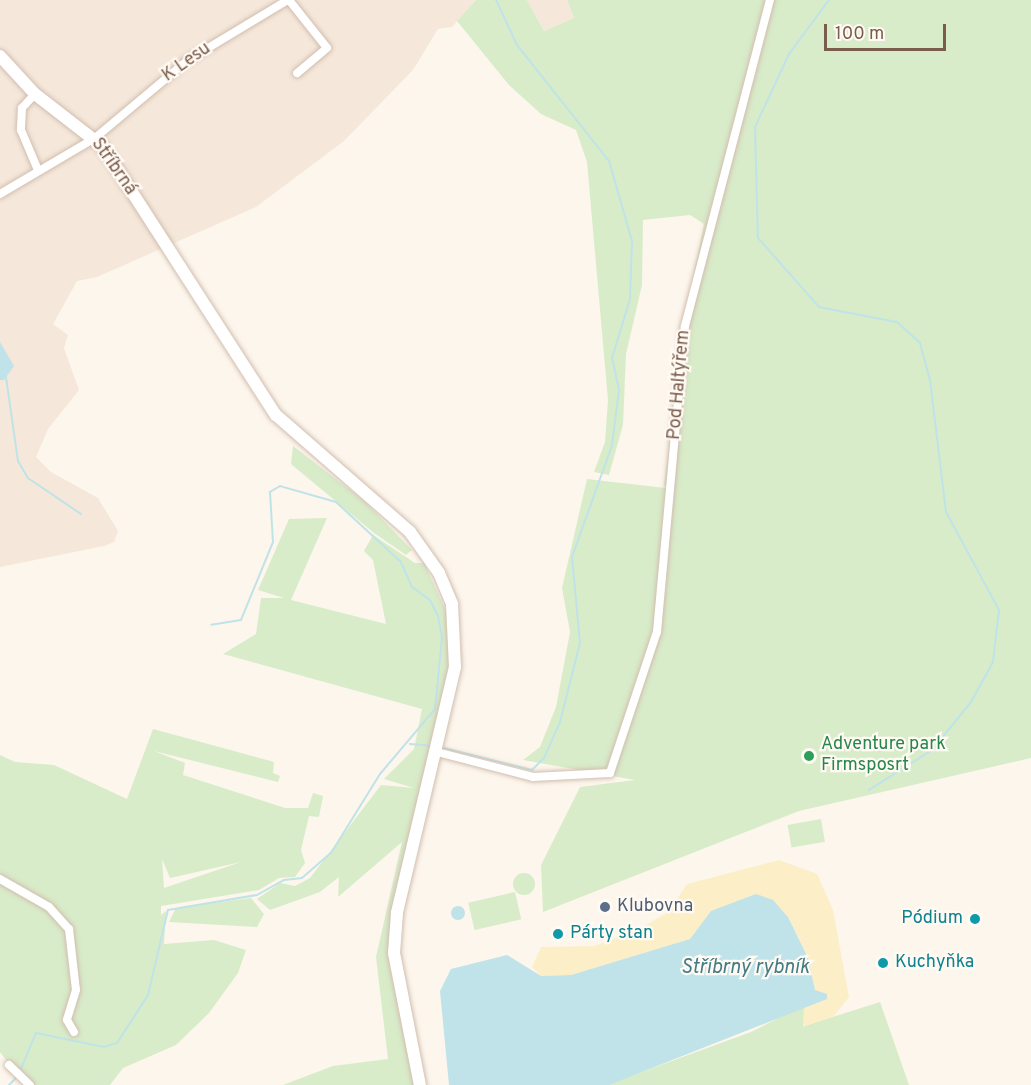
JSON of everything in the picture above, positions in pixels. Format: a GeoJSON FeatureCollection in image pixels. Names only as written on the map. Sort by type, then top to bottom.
{"type":"FeatureCollection","features":[{"type":"Feature","properties":{"kind":"street","name":"K Lesu"},"geometry":{"type":"LineString","coordinates":[[0,194],[95,138],[188,60],[289,0],[327,48],[297,73]]}},
{"type":"Feature","properties":{"kind":"street","name":"Pod Haltýřem"},"geometry":{"type":"LineString","coordinates":[[437,752],[533,777],[610,773],[657,632],[685,326],[770,0]]}},
{"type":"Feature","properties":{"kind":"street","name":"Stříbrná"},"geometry":{"type":"LineString","coordinates":[[0,56],[35,94],[95,138],[276,415],[410,532],[439,573],[452,604],[457,641],[437,752],[397,913],[394,953],[420,1085]]}},
{"type":"Feature","properties":{"kind":"street"},"geometry":{"type":"LineString","coordinates":[[35,94],[22,108],[21,130],[38,170]]}},
{"type":"Feature","properties":{"kind":"street"},"geometry":{"type":"LineString","coordinates":[[0,879],[49,907],[69,929],[76,990],[67,1020],[74,1032]]}},
{"type":"Feature","properties":{"kind":"street"},"geometry":{"type":"LineString","coordinates":[[9,1065],[30,1085]]}},
{"type":"Feature","properties":{"kind":"shaded area"},"geometry":{"type":"Polygon","coordinates":[[[0,0],[476,0],[452,27],[438,29],[413,70],[344,141],[256,207],[97,277],[77,281],[53,324],[68,335],[64,348],[79,390],[48,429],[36,457],[51,472],[98,498],[118,531],[114,542],[104,546],[0,567],[0,0]]]}},
{"type":"Feature","properties":{"kind":"shaded area"},"geometry":{"type":"Polygon","coordinates":[[[527,0],[567,0],[574,18],[544,31],[527,0]]]}},
{"type":"Feature","properties":{"kind":"green space"},"geometry":{"type":"Polygon","coordinates":[[[476,0],[527,0],[544,31],[574,18],[567,0],[1031,0],[1031,758],[799,811],[543,912],[541,865],[580,787],[635,780],[523,760],[540,747],[556,707],[570,632],[562,588],[587,479],[674,489],[664,485],[688,303],[704,224],[690,215],[643,220],[642,285],[626,354],[623,425],[609,475],[594,472],[605,442],[608,400],[587,162],[576,130],[541,114],[509,85],[457,21],[476,0]]]}},
{"type":"Feature","properties":{"kind":"green space"},"geometry":{"type":"Polygon","coordinates":[[[293,446],[364,501],[412,550],[406,555],[374,533],[291,464],[293,446]]]}},
{"type":"Feature","properties":{"kind":"green space"},"geometry":{"type":"Polygon","coordinates":[[[327,518],[291,600],[386,624],[373,560],[364,551],[373,535],[415,563],[424,563],[451,622],[450,660],[392,918],[389,962],[415,1085],[283,1085],[333,1066],[388,1059],[376,957],[402,842],[338,897],[339,877],[320,892],[270,910],[257,899],[280,883],[295,886],[310,878],[381,785],[414,788],[384,779],[414,749],[422,709],[223,654],[256,634],[261,598],[284,598],[258,590],[289,519],[327,518]]]}},
{"type":"Feature","properties":{"kind":"green space"},"geometry":{"type":"Polygon","coordinates":[[[153,729],[274,762],[273,773],[280,776],[278,782],[154,751],[185,763],[183,775],[285,808],[308,808],[313,793],[323,796],[319,817],[309,816],[301,850],[305,863],[295,877],[279,878],[259,890],[161,906],[161,915],[166,911],[164,944],[214,940],[246,950],[238,973],[209,1013],[176,1045],[123,1068],[110,1085],[25,1085],[0,1052],[0,755],[15,762],[54,765],[127,799],[153,729]],[[162,859],[164,888],[241,862],[170,878],[162,859]]]}},
{"type":"Feature","properties":{"kind":"green space"},"geometry":{"type":"Polygon","coordinates":[[[821,819],[825,842],[792,848],[788,825],[821,819]]]}},
{"type":"Feature","properties":{"kind":"green space"},"geometry":{"type":"Polygon","coordinates":[[[524,873],[532,876],[535,884],[532,892],[524,895],[516,892],[513,884],[516,876],[524,873]]]}},
{"type":"Feature","properties":{"kind":"green space"},"geometry":{"type":"Polygon","coordinates":[[[515,892],[521,919],[475,930],[468,903],[515,892]]]}},
{"type":"Feature","properties":{"kind":"green space"},"geometry":{"type":"Polygon","coordinates":[[[251,898],[264,914],[257,927],[169,922],[176,908],[251,898]]]}},
{"type":"Feature","properties":{"kind":"green space"},"geometry":{"type":"Polygon","coordinates":[[[880,1002],[909,1085],[606,1085],[751,1032],[804,1005],[804,1026],[880,1002]]]}},
{"type":"Feature","properties":{"kind":"sand","name":"Stříbrný rybník"},"geometry":{"type":"Polygon","coordinates":[[[779,860],[817,874],[833,910],[849,997],[834,1016],[803,1027],[804,1005],[827,999],[815,990],[808,958],[788,917],[711,911],[690,939],[571,975],[541,976],[532,967],[541,947],[594,946],[638,930],[668,912],[687,884],[779,860]]]}},
{"type":"Feature","properties":{"kind":"water"},"geometry":{"type":"Polygon","coordinates":[[[0,342],[14,366],[4,380],[0,380],[0,342]]]}},
{"type":"Feature","properties":{"kind":"water","name":"Stříbrný rybník"},"geometry":{"type":"Polygon","coordinates":[[[756,894],[773,900],[788,917],[808,958],[815,990],[827,994],[827,999],[609,1085],[449,1085],[440,991],[451,969],[507,955],[541,976],[571,975],[690,939],[711,911],[756,894]]]}},
{"type":"Feature","properties":{"kind":"water"},"geometry":{"type":"Polygon","coordinates":[[[455,906],[461,906],[465,913],[461,920],[455,920],[451,916],[451,910],[455,906]]]}},
{"type":"Feature","properties":{"kind":"waterway"},"geometry":{"type":"LineString","coordinates":[[440,747],[532,770],[544,758],[560,722],[580,643],[572,557],[612,445],[619,390],[612,358],[630,299],[632,241],[609,161],[517,45],[496,0]]}},
{"type":"Feature","properties":{"kind":"waterway"},"geometry":{"type":"LineString","coordinates":[[829,0],[789,54],[755,127],[758,238],[819,307],[897,322],[920,343],[930,380],[946,512],[999,610],[993,662],[971,702],[932,750],[869,790]]}},
{"type":"Feature","properties":{"kind":"waterway"},"geometry":{"type":"LineString","coordinates":[[6,377],[18,461],[28,478],[81,514]]}},
{"type":"Feature","properties":{"kind":"waterway"},"geometry":{"type":"LineString","coordinates":[[20,1071],[36,1033],[104,1047],[117,1043],[148,995],[168,910],[257,895],[284,880],[302,878],[331,853],[380,774],[435,709],[442,637],[438,616],[430,600],[412,587],[401,562],[336,502],[280,486],[270,492],[273,542],[241,620],[211,625]]}},
{"type":"Feature","properties":{"kind":"waterway"},"geometry":{"type":"LineString","coordinates":[[410,744],[431,746]]}},
{"type":"Feature","properties":{"kind":"waterway"},"geometry":{"type":"LineString","coordinates":[[9,1085],[17,1077]]}},
{"type":"Feature","properties":{"kind":"place","name":"Adventure park Firmsposrt"},"geometry":{"type":"Point","coordinates":[809,756]}},
{"type":"Feature","properties":{"kind":"place","name":"Klubovna"},"geometry":{"type":"Point","coordinates":[605,907]}},
{"type":"Feature","properties":{"kind":"place","name":"Pódium"},"geometry":{"type":"Point","coordinates":[975,919]}},
{"type":"Feature","properties":{"kind":"place","name":"Párty stan"},"geometry":{"type":"Point","coordinates":[558,934]}},
{"type":"Feature","properties":{"kind":"place","name":"Kuchyňka"},"geometry":{"type":"Point","coordinates":[883,963]}}]}
